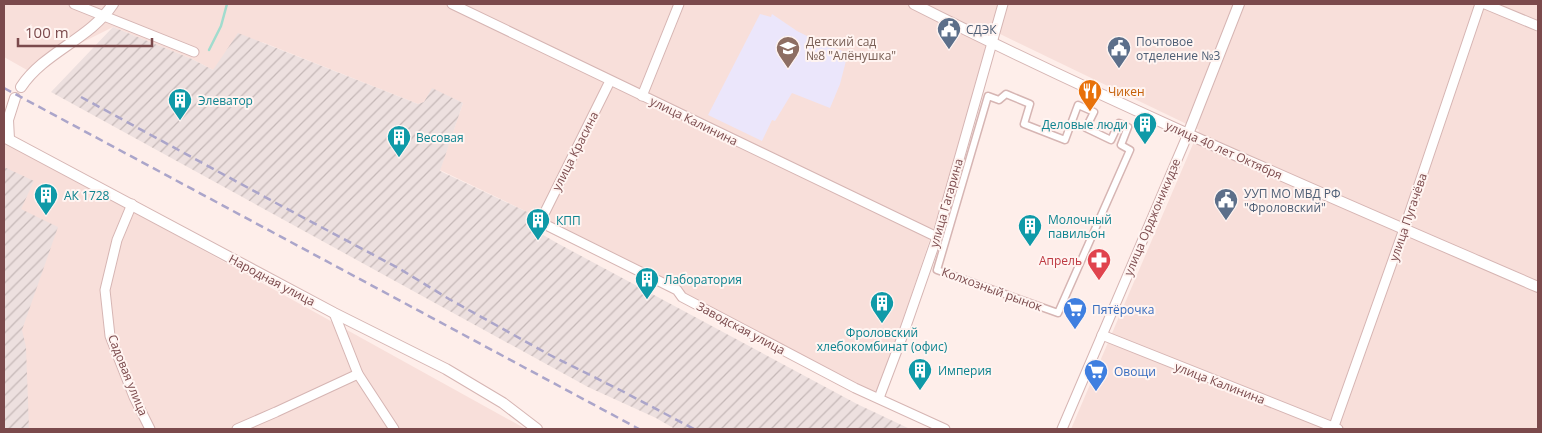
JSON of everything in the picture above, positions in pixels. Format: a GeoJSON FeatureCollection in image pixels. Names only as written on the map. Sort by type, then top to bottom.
{"type":"FeatureCollection","features":[{"type":"Feature","properties":{"kind":"street"},"geometry":{"type":"LineString","coordinates":[[74,4],[194,52]]}},
{"type":"Feature","properties":{"kind":"street"},"geometry":{"type":"LineString","coordinates":[[21,87],[32,72],[105,16],[113,4]]}},
{"type":"Feature","properties":{"kind":"street","name":"улица Калинина"},"geometry":{"type":"LineString","coordinates":[[452,4],[937,237]]}},
{"type":"Feature","properties":{"kind":"street"},"geometry":{"type":"LineString","coordinates":[[642,96],[679,4]]}},
{"type":"Feature","properties":{"kind":"street","name":"улица 40 лет Октября"},"geometry":{"type":"LineString","coordinates":[[914,4],[1188,134],[1538,287]]}},
{"type":"Feature","properties":{"kind":"street","name":"улица Гагарина"},"geometry":{"type":"LineString","coordinates":[[879,398],[937,237],[1003,4]]}},
{"type":"Feature","properties":{"kind":"street","name":"улица Орджоникидзе"},"geometry":{"type":"LineString","coordinates":[[1062,429],[1188,134],[1239,4]]}},
{"type":"Feature","properties":{"kind":"street","name":"улица Пугачёва"},"geometry":{"type":"LineString","coordinates":[[1335,429],[1480,4]]}},
{"type":"Feature","properties":{"kind":"street"},"geometry":{"type":"LineString","coordinates":[[1485,4],[1538,26]]}},
{"type":"Feature","properties":{"kind":"street","name":"улица Красина"},"geometry":{"type":"LineString","coordinates":[[540,222],[610,81]]}},
{"type":"Feature","properties":{"kind":"street","name":"Колхозный рынок"},"geometry":{"type":"LineString","coordinates":[[1006,94],[1030,104],[1024,124],[1065,140],[1078,105],[1094,112],[1086,128],[1112,140],[1119,123],[1128,127],[1120,145],[1130,150],[1058,312],[937,270],[988,96],[999,100],[1006,94]]}},
{"type":"Feature","properties":{"kind":"street"},"geometry":{"type":"LineString","coordinates":[[6,138],[8,120],[14,98]]}},
{"type":"Feature","properties":{"kind":"street","name":"Народная улица"},"geometry":{"type":"LineString","coordinates":[[6,138],[334,313],[446,369],[503,404],[537,429]]}},
{"type":"Feature","properties":{"kind":"street","name":"Садовая улица"},"geometry":{"type":"LineString","coordinates":[[132,204],[117,240],[105,290],[110,336],[134,398],[150,429]]}},
{"type":"Feature","properties":{"kind":"street","name":"Заводская улица"},"geometry":{"type":"LineString","coordinates":[[540,222],[677,290],[682,297],[855,388],[945,429]]}},
{"type":"Feature","properties":{"kind":"street"},"geometry":{"type":"LineString","coordinates":[[334,313],[358,374],[394,429]]}},
{"type":"Feature","properties":{"kind":"street","name":"улица Калинина"},"geometry":{"type":"LineString","coordinates":[[1102,335],[1335,429]]}},
{"type":"Feature","properties":{"kind":"street"},"geometry":{"type":"LineString","coordinates":[[236,429],[358,374]]}},
{"type":"Feature","properties":{"kind":"shaded area"},"geometry":{"type":"Polygon","coordinates":[[[4,4],[1538,4],[1538,429],[1071,429],[1199,130],[998,33],[878,396],[540,218],[440,170],[463,103],[432,89],[424,102],[418,104],[262,42],[263,44],[213,70],[192,59],[113,27],[27,70],[4,57],[4,4]]]}},
{"type":"Feature","properties":{"kind":"shaded area","name":"Детский сад №8 \"Алёнушка\""},"geometry":{"type":"Polygon","coordinates":[[[760,14],[771,17],[772,14],[797,31],[823,44],[848,53],[840,84],[830,108],[792,93],[775,121],[772,120],[762,141],[708,115],[760,14]]]}},
{"type":"Feature","properties":{"kind":"shaded area"},"geometry":{"type":"Polygon","coordinates":[[[113,27],[192,59],[213,70],[238,33],[418,104],[424,102],[432,88],[463,103],[440,171],[540,218],[526,225],[857,404],[910,429],[675,429],[656,418],[588,387],[51,92],[113,27]]]}},
{"type":"Feature","properties":{"kind":"shaded area"},"geometry":{"type":"Polygon","coordinates":[[[4,140],[526,429],[4,429],[4,140]]]}},
{"type":"Feature","properties":{"kind":"shaded area"},"geometry":{"type":"Polygon","coordinates":[[[4,167],[34,181],[21,209],[58,227],[22,330],[26,347],[29,429],[4,429],[4,167]]]}},
{"type":"Feature","properties":{"kind":"waterway"},"geometry":{"type":"LineString","coordinates":[[209,50],[221,26],[227,4]]}},
{"type":"Feature","properties":{"kind":"railway"},"geometry":{"type":"LineString","coordinates":[[4,88],[639,429]]}},
{"type":"Feature","properties":{"kind":"railway"},"geometry":{"type":"LineString","coordinates":[[81,97],[400,269],[449,299],[548,354],[694,429]]}},
{"type":"Feature","properties":{"kind":"place","name":"СДЭК"},"geometry":{"type":"Point","coordinates":[949,50]}},
{"type":"Feature","properties":{"kind":"place","name":"Детский сад №8 \"Алёнушка\""},"geometry":{"type":"Point","coordinates":[788,69]}},
{"type":"Feature","properties":{"kind":"place","name":"Почтовое отделение №3"},"geometry":{"type":"Point","coordinates":[1119,69]}},
{"type":"Feature","properties":{"kind":"place","name":"Чикен"},"geometry":{"type":"Point","coordinates":[1090,112]}},
{"type":"Feature","properties":{"kind":"place","name":"Элеватор"},"geometry":{"type":"Point","coordinates":[180,121]}},
{"type":"Feature","properties":{"kind":"place","name":"Деловые люди"},"geometry":{"type":"Point","coordinates":[1145,145]}},
{"type":"Feature","properties":{"kind":"place","name":"Весовая"},"geometry":{"type":"Point","coordinates":[399,158]}},
{"type":"Feature","properties":{"kind":"place","name":"АК 1728"},"geometry":{"type":"Point","coordinates":[46,216]}},
{"type":"Feature","properties":{"kind":"place","name":"УУП МО МВД РФ \"Фроловский\""},"geometry":{"type":"Point","coordinates":[1226,221]}},
{"type":"Feature","properties":{"kind":"place","name":"КПП"},"geometry":{"type":"Point","coordinates":[538,241]}},
{"type":"Feature","properties":{"kind":"place","name":"Молочный павильон"},"geometry":{"type":"Point","coordinates":[1030,247]}},
{"type":"Feature","properties":{"kind":"place","name":"Апрель"},"geometry":{"type":"Point","coordinates":[1099,281]}},
{"type":"Feature","properties":{"kind":"place","name":"Лаборатория"},"geometry":{"type":"Point","coordinates":[647,300]}},
{"type":"Feature","properties":{"kind":"place","name":"Фроловский хлебокомбинат (офис)"},"geometry":{"type":"Point","coordinates":[882,324]}},
{"type":"Feature","properties":{"kind":"place","name":"Пятёрочка"},"geometry":{"type":"Point","coordinates":[1075,330]}},
{"type":"Feature","properties":{"kind":"place","name":"Империя"},"geometry":{"type":"Point","coordinates":[920,391]}},
{"type":"Feature","properties":{"kind":"place","name":"Овощи"},"geometry":{"type":"Point","coordinates":[1096,392]}}]}
